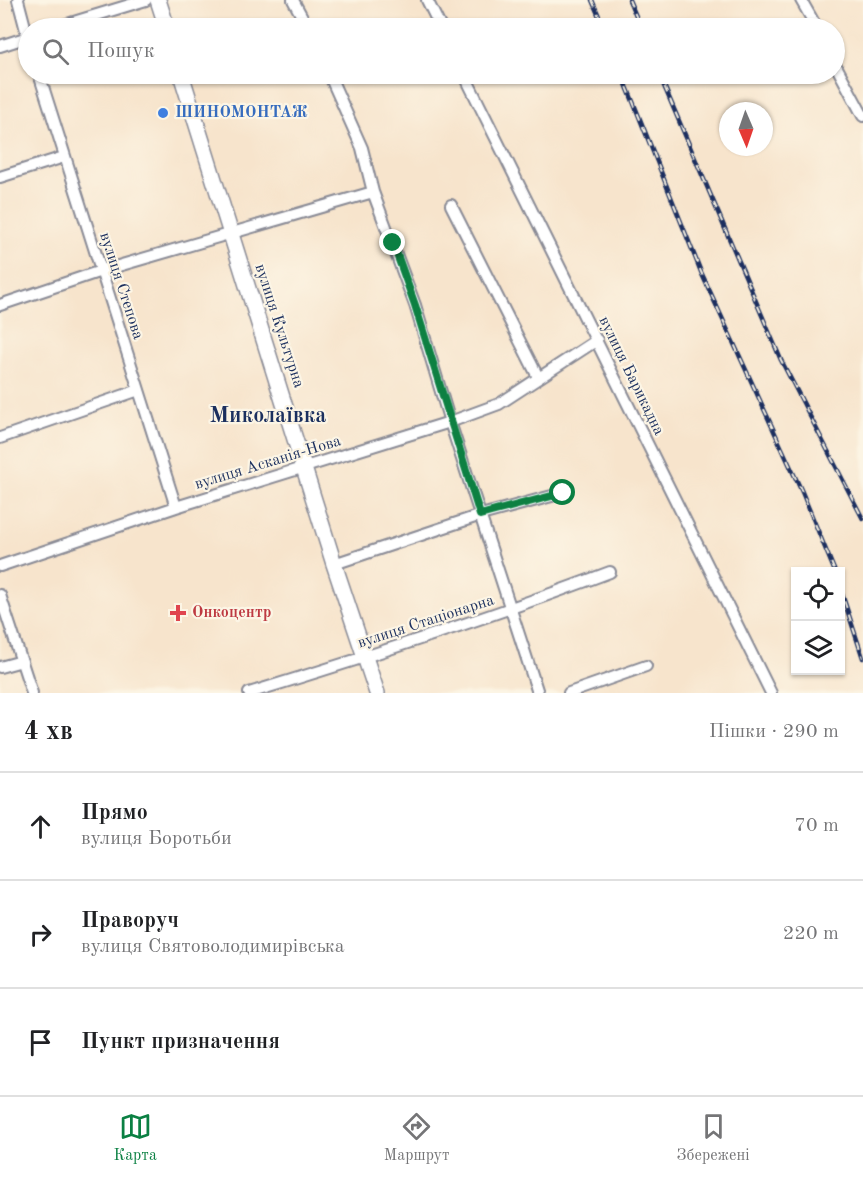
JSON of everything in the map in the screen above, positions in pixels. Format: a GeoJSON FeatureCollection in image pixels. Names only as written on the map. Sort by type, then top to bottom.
{"type":"FeatureCollection","features":[{"type":"Feature","properties":{"kind":"main road"},"geometry":{"type":"LineString","coordinates":[[158,0],[164,18]]}},
{"type":"Feature","properties":{"kind":"main road","name":"вулиця Культурна"},"geometry":{"type":"LineString","coordinates":[[184,84],[334,564],[377,693]]}},
{"type":"Feature","properties":{"kind":"street"},"geometry":{"type":"LineString","coordinates":[[18,0],[23,18]]}},
{"type":"Feature","properties":{"kind":"street"},"geometry":{"type":"LineString","coordinates":[[87,18],[146,0]]}},
{"type":"Feature","properties":{"kind":"street"},"geometry":{"type":"LineString","coordinates":[[293,0],[303,18]]}},
{"type":"Feature","properties":{"kind":"street"},"geometry":{"type":"LineString","coordinates":[[427,0],[436,18]]}},
{"type":"Feature","properties":{"kind":"street"},"geometry":{"type":"LineString","coordinates":[[801,0],[811,18]]}},
{"type":"Feature","properties":{"kind":"street"},"geometry":{"type":"LineString","coordinates":[[0,46],[18,40]]}},
{"type":"Feature","properties":{"kind":"street"},"geometry":{"type":"LineString","coordinates":[[845,82],[863,116]]}},
{"type":"Feature","properties":{"kind":"street","name":"вулиця Степова"},"geometry":{"type":"LineString","coordinates":[[42,84],[176,507]]}},
{"type":"Feature","properties":{"kind":"street"},"geometry":{"type":"LineString","coordinates":[[333,84],[362,148],[373,192],[415,305],[450,422],[538,693]]}},
{"type":"Feature","properties":{"kind":"street","name":"вулиця Барикадна"},"geometry":{"type":"LineString","coordinates":[[469,84],[771,693]]}},
{"type":"Feature","properties":{"kind":"street"},"geometry":{"type":"LineString","coordinates":[[0,177],[64,157]]}},
{"type":"Feature","properties":{"kind":"street"},"geometry":{"type":"LineString","coordinates":[[0,305],[101,271],[373,192]]}},
{"type":"Feature","properties":{"kind":"street"},"geometry":{"type":"LineString","coordinates":[[451,206],[538,377]]}},
{"type":"Feature","properties":{"kind":"street","name":"вулиця Асканія-Нова"},"geometry":{"type":"LineString","coordinates":[[0,566],[176,507],[450,422],[500,404],[597,340]]}},
{"type":"Feature","properties":{"kind":"street"},"geometry":{"type":"LineString","coordinates":[[0,438],[139,390]]}},
{"type":"Feature","properties":{"kind":"street"},"geometry":{"type":"LineString","coordinates":[[334,564],[480,515],[563,493]]}},
{"type":"Feature","properties":{"kind":"street","name":"вулиця Стаціонарна"},"geometry":{"type":"LineString","coordinates":[[249,693],[366,658],[511,609],[610,572]]}},
{"type":"Feature","properties":{"kind":"street"},"geometry":{"type":"LineString","coordinates":[[0,595],[32,693]]}},
{"type":"Feature","properties":{"kind":"street"},"geometry":{"type":"LineString","coordinates":[[0,667],[22,662]]}},
{"type":"Feature","properties":{"kind":"street"},"geometry":{"type":"LineString","coordinates":[[569,693],[646,666]]}},
{"type":"Feature","properties":{"kind":"railway"},"geometry":{"type":"LineString","coordinates":[[592,0],[600,18]]}},
{"type":"Feature","properties":{"kind":"railway"},"geometry":{"type":"LineString","coordinates":[[629,0],[637,18]]}},
{"type":"Feature","properties":{"kind":"railway"},"geometry":{"type":"LineString","coordinates":[[626,84],[701,272],[802,492],[833,567]]}},
{"type":"Feature","properties":{"kind":"railway"},"geometry":{"type":"LineString","coordinates":[[663,84],[781,360],[863,519]]}},
{"type":"Feature","properties":{"kind":"railway"},"geometry":{"type":"LineString","coordinates":[[845,603],[863,658]]}},
{"type":"Feature","properties":{"kind":"place","name":"ШИНОМОНТАЖ"},"geometry":{"type":"Point","coordinates":[163,113]}},
{"type":"Feature","properties":{"kind":"place","name":"Онкоцентр"},"geometry":{"type":"Point","coordinates":[178,613]}},
{"type":"Feature","properties":{"kind":"district","name":"Миколаївка"},"geometry":{"type":"Point","coordinates":[268,416]}},
{"type":"Feature","properties":{"kind":"route"},"geometry":{"type":"LineString","coordinates":[[393,243],[415,305],[480,515],[563,493]]}}]}
